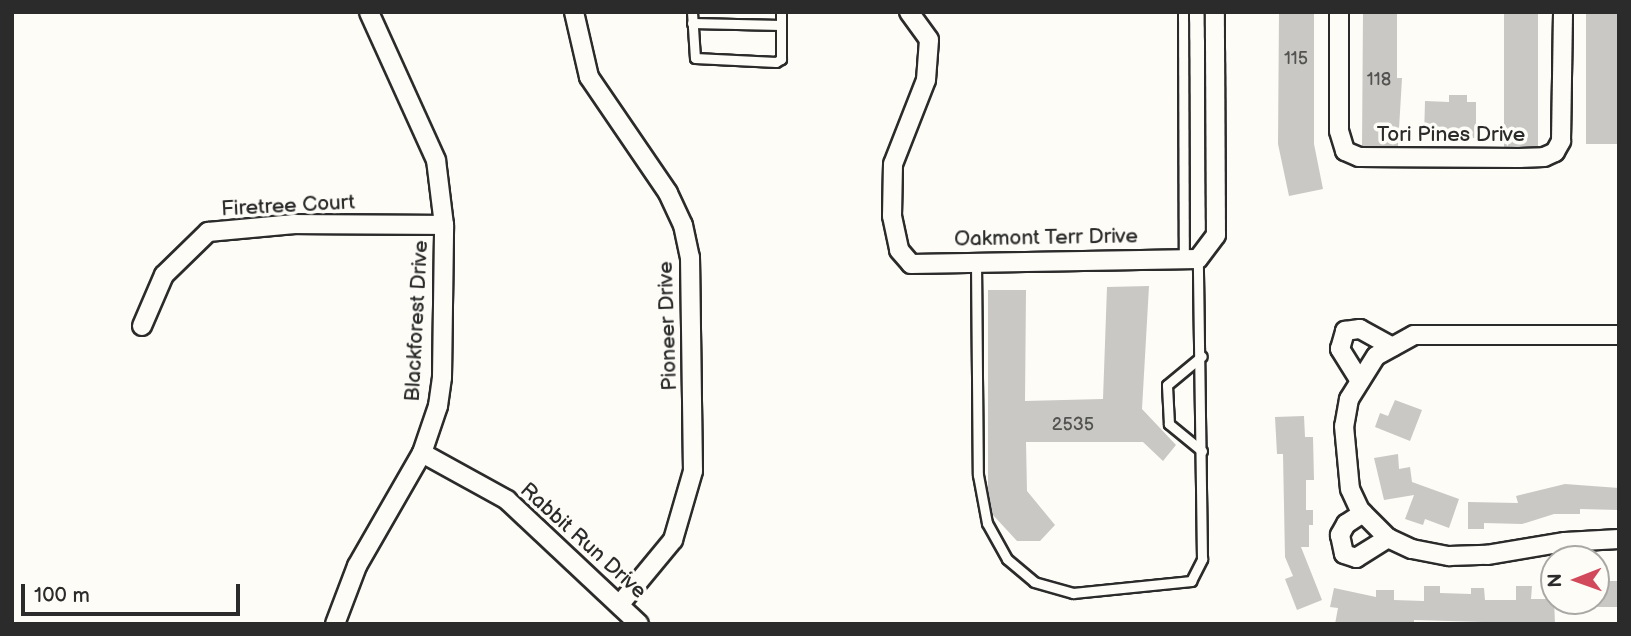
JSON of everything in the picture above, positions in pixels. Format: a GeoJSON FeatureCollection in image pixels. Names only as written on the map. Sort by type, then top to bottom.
{"type":"FeatureCollection","features":[{"type":"Feature","properties":{"kind":"street","name":"Blackforest Drive"},"geometry":{"type":"LineString","coordinates":[[335,624],[357,566],[422,453],[438,406],[442,377],[444,225],[436,160],[369,12]]}},
{"type":"Feature","properties":{"kind":"street","name":"Pioneer Drive"},"geometry":{"type":"LineString","coordinates":[[574,12],[589,77],[668,193],[683,225],[690,257],[693,471],[673,540],[620,604]]}},
{"type":"Feature","properties":{"kind":"street","name":"Oakmont Terr Drive"},"geometry":{"type":"LineString","coordinates":[[909,12],[929,40],[926,80],[893,164],[892,216],[898,250],[911,264],[1191,259]]}},
{"type":"Feature","properties":{"kind":"street"},"geometry":{"type":"LineString","coordinates":[[1191,259],[1216,235],[1215,12]]}},
{"type":"Feature","properties":{"kind":"street","name":"Tori Pines Drive"},"geometry":{"type":"LineString","coordinates":[[1339,12],[1339,131],[1345,151],[1359,157],[1519,158],[1544,157],[1555,152],[1561,141],[1563,12]]}},
{"type":"Feature","properties":{"kind":"street","name":"Firetree Court"},"geometry":{"type":"LineString","coordinates":[[142,326],[164,275],[208,232],[295,225],[444,225]]}},
{"type":"Feature","properties":{"kind":"street"},"geometry":{"type":"LineString","coordinates":[[1360,382],[1340,349],[1345,331],[1360,329],[1392,347]]}},
{"type":"Feature","properties":{"kind":"street"},"geometry":{"type":"LineString","coordinates":[[1619,335],[1414,335],[1376,356],[1349,399],[1344,448],[1350,489],[1363,513],[1388,538],[1412,549],[1449,556],[1619,539]]}},
{"type":"Feature","properties":{"kind":"street","name":"Rabbit Run Drive"},"geometry":{"type":"LineString","coordinates":[[422,453],[507,500],[639,624]]}},
{"type":"Feature","properties":{"kind":"street"},"geometry":{"type":"LineString","coordinates":[[1363,513],[1346,524],[1340,535],[1344,554],[1356,558],[1388,538]]}},
{"type":"Feature","properties":{"kind":"lane"},"geometry":{"type":"LineString","coordinates":[[692,12],[695,58],[776,62],[781,59],[781,12]]}},
{"type":"Feature","properties":{"kind":"lane"},"geometry":{"type":"LineString","coordinates":[[976,262],[978,475],[987,523],[1007,559],[1034,583],[1073,593],[1191,581],[1202,559],[1202,356],[1191,259],[1182,12]]}},
{"type":"Feature","properties":{"kind":"lane"},"geometry":{"type":"LineString","coordinates":[[692,23],[781,25]]}},
{"type":"Feature","properties":{"kind":"lane"},"geometry":{"type":"LineString","coordinates":[[1202,356],[1167,385],[1169,424],[1202,451]]}},
{"type":"Feature","properties":{"kind":"building"},"geometry":{"type":"Polygon","coordinates":[[[1279,12],[1314,12],[1314,144],[1323,189],[1289,196],[1278,144],[1279,12]]]}},
{"type":"Feature","properties":{"kind":"building"},"geometry":{"type":"Polygon","coordinates":[[[1363,12],[1397,12],[1397,78],[1402,78],[1398,146],[1362,146],[1363,12]]]}},
{"type":"Feature","properties":{"kind":"building"},"geometry":{"type":"Polygon","coordinates":[[[1504,12],[1538,12],[1538,147],[1504,147],[1504,12]]]}},
{"type":"Feature","properties":{"kind":"building"},"geometry":{"type":"Polygon","coordinates":[[[1586,12],[1619,12],[1619,144],[1586,144],[1586,12]]]}},
{"type":"Feature","properties":{"kind":"building"},"geometry":{"type":"Polygon","coordinates":[[[1449,95],[1467,95],[1467,102],[1476,102],[1476,138],[1424,137],[1425,101],[1449,102],[1449,95]]]}},
{"type":"Feature","properties":{"kind":"building"},"geometry":{"type":"Polygon","coordinates":[[[1149,286],[1142,409],[1176,445],[1163,461],[1143,442],[1026,442],[1027,491],[1055,525],[1040,541],[1017,541],[993,515],[988,489],[988,290],[1026,290],[1025,401],[1103,399],[1107,287],[1149,286]]]}},
{"type":"Feature","properties":{"kind":"building"},"geometry":{"type":"Polygon","coordinates":[[[1395,400],[1422,410],[1410,441],[1375,427],[1380,413],[1388,416],[1395,400]]]}},
{"type":"Feature","properties":{"kind":"building"},"geometry":{"type":"Polygon","coordinates":[[[1304,416],[1305,437],[1313,437],[1314,480],[1306,480],[1306,510],[1313,510],[1313,525],[1309,525],[1309,547],[1301,547],[1322,600],[1297,610],[1285,579],[1293,576],[1285,557],[1283,454],[1277,454],[1275,417],[1304,416]]]}},
{"type":"Feature","properties":{"kind":"building"},"geometry":{"type":"Polygon","coordinates":[[[1398,454],[1399,469],[1410,467],[1412,482],[1459,499],[1449,528],[1425,519],[1423,525],[1405,519],[1414,495],[1384,500],[1374,458],[1398,454]]]}},
{"type":"Feature","properties":{"kind":"building"},"geometry":{"type":"Polygon","coordinates":[[[1565,484],[1619,488],[1619,510],[1580,509],[1580,514],[1554,514],[1522,524],[1484,523],[1484,529],[1468,529],[1468,502],[1518,503],[1516,496],[1565,484]]]}},
{"type":"Feature","properties":{"kind":"building"},"geometry":{"type":"Polygon","coordinates":[[[1610,581],[1619,581],[1619,607],[1610,607],[1610,581]]]}},
{"type":"Feature","properties":{"kind":"building"},"geometry":{"type":"Polygon","coordinates":[[[1424,586],[1440,586],[1440,593],[1471,594],[1471,588],[1484,588],[1485,600],[1516,600],[1516,586],[1532,586],[1531,599],[1540,599],[1540,615],[1555,615],[1555,624],[1414,620],[1414,624],[1335,624],[1338,608],[1330,607],[1334,588],[1376,597],[1376,590],[1394,590],[1394,600],[1424,601],[1424,586]]]}}]}
